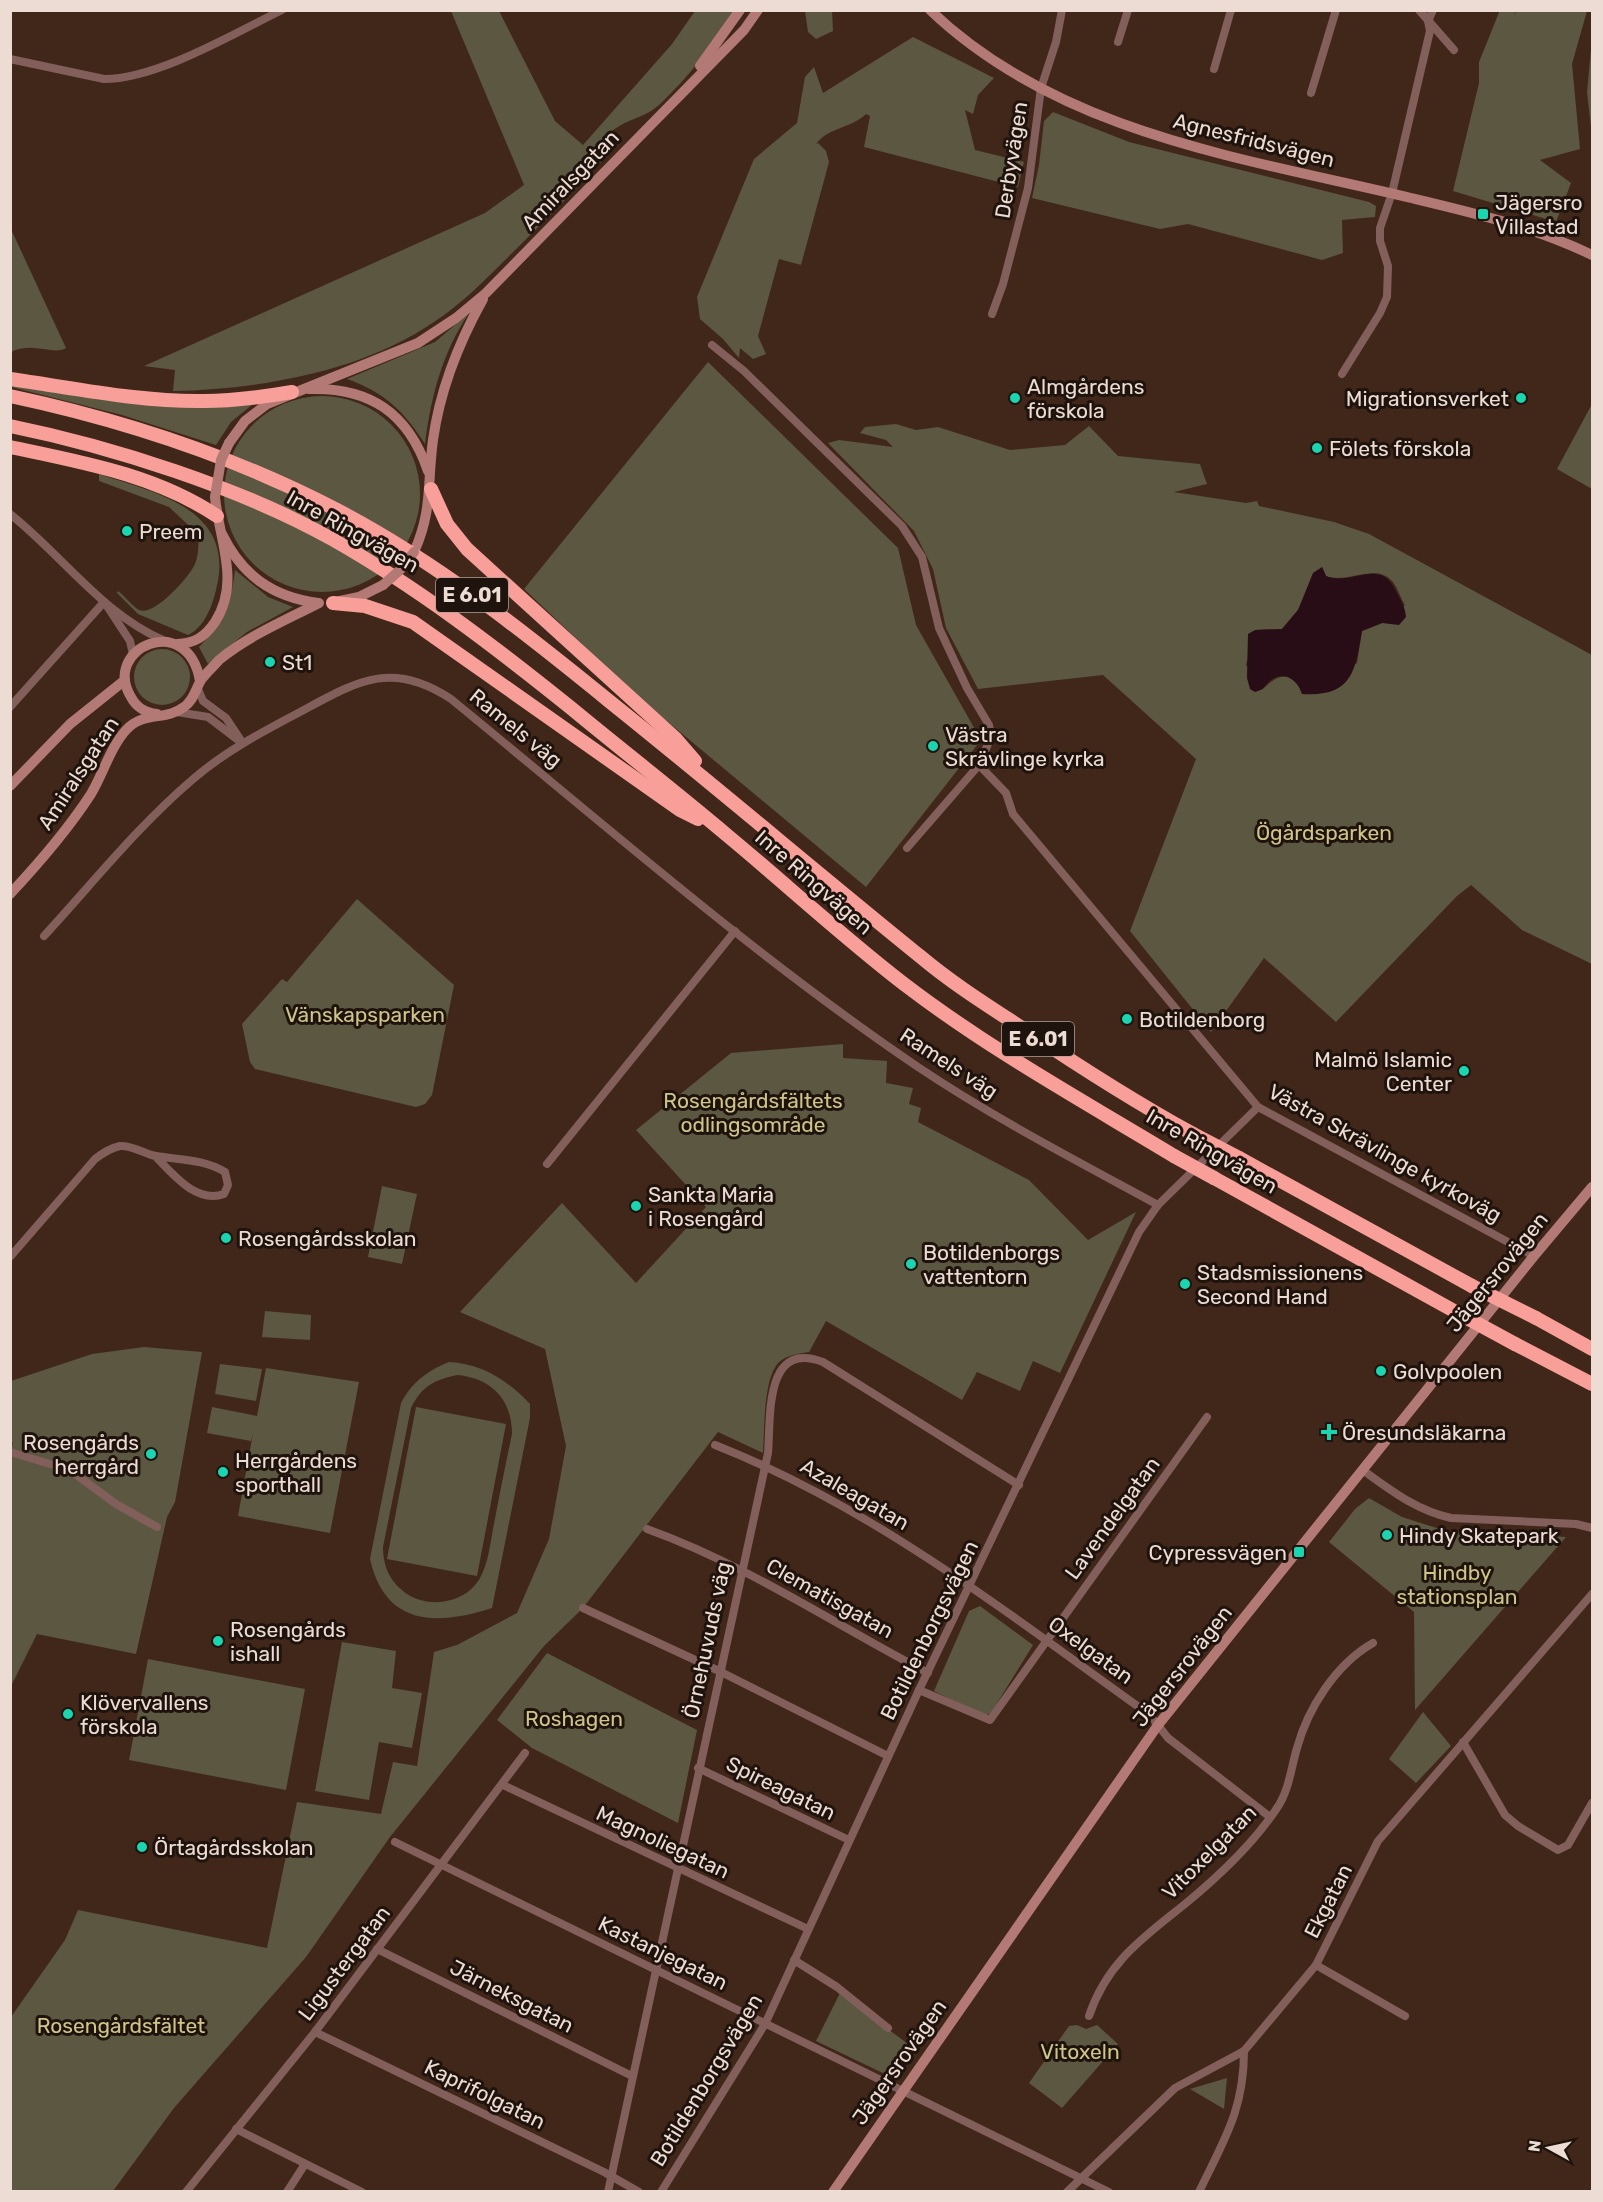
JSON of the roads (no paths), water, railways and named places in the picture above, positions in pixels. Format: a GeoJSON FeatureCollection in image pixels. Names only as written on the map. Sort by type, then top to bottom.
{"type":"FeatureCollection","features":[{"type":"Feature","properties":{"kind":"highway"},"geometry":{"type":"LineString","coordinates":[[10,379],[141,397],[203,402],[249,399],[297,391]]}},
{"type":"Feature","properties":{"kind":"highway","name":"Inre Ringvägen"},"geometry":{"type":"LineString","coordinates":[[10,396],[175,441],[267,478],[337,510],[453,581],[550,653],[718,788],[923,959],[987,1005],[1123,1095],[1472,1286],[1593,1349]]}},
{"type":"Feature","properties":{"kind":"highway","name":"Inre Ringvägen"},"geometry":{"type":"LineString","coordinates":[[10,426],[79,443],[175,473],[257,502],[329,538],[432,601],[535,679],[727,835],[843,936],[972,1033],[1174,1156],[1456,1312],[1593,1384]]}},
{"type":"Feature","properties":{"kind":"highway"},"geometry":{"type":"LineString","coordinates":[[10,447],[66,459],[138,479],[177,492],[217,516]]}},
{"type":"Feature","properties":{"kind":"highway"},"geometry":{"type":"LineString","coordinates":[[430,483],[447,524],[467,549],[676,739],[718,788]]}},
{"type":"Feature","properties":{"kind":"highway"},"geometry":{"type":"LineString","coordinates":[[326,603],[365,606],[413,622],[680,810],[727,835]]}},
{"type":"Feature","properties":{"kind":"main road","name":"Amiralsgatan"},"geometry":{"type":"LineString","coordinates":[[681,93],[740,10]]}},
{"type":"Feature","properties":{"kind":"main road","name":"Amiralsgatan"},"geometry":{"type":"LineString","coordinates":[[133,654],[145,645],[190,643],[205,635],[222,610],[227,591],[228,567],[215,497],[221,460],[229,443],[245,421],[267,404],[418,343],[449,323],[486,294],[744,30],[758,10]]}},
{"type":"Feature","properties":{"kind":"main road"},"geometry":{"type":"LineString","coordinates":[[744,30],[763,10]]}},
{"type":"Feature","properties":{"kind":"main road","name":"Agnesfridsvägen"},"geometry":{"type":"LineString","coordinates":[[930,10],[977,48],[1041,88],[1138,131],[1198,148],[1521,226],[1593,255]]}},
{"type":"Feature","properties":{"kind":"main road","name":"Amiralsgatan"},"geometry":{"type":"LineString","coordinates":[[10,894],[61,839],[91,793],[125,731],[143,717],[177,712],[190,702],[199,685],[219,661],[236,649],[326,603],[359,597],[383,585],[400,570],[414,552],[425,529],[433,438],[447,378],[465,333],[486,294]]}},
{"type":"Feature","properties":{"kind":"main road","name":"Amiralsgatan"},"geometry":{"type":"LineString","coordinates":[[297,391],[335,388],[378,403],[396,417],[411,435],[430,483]]}},
{"type":"Feature","properties":{"kind":"main road","name":"Amiralsgatan"},"geometry":{"type":"LineString","coordinates":[[222,534],[231,553],[260,583],[288,597],[326,603]]}},
{"type":"Feature","properties":{"kind":"main road"},"geometry":{"type":"LineString","coordinates":[[172,643],[189,653],[195,662],[199,685]]}},
{"type":"Feature","properties":{"kind":"main road"},"geometry":{"type":"LineString","coordinates":[[125,680],[127,666],[133,654]]}},
{"type":"Feature","properties":{"kind":"main road","name":"Amiralsgatan"},"geometry":{"type":"LineString","coordinates":[[10,786],[70,724],[125,680],[129,695],[138,706],[153,714],[163,715]]}},
{"type":"Feature","properties":{"kind":"main road","name":"Jägersrovägen"},"geometry":{"type":"LineString","coordinates":[[833,2192],[1158,1725],[1364,1471],[1533,1256],[1593,1187]]}},
{"type":"Feature","properties":{"kind":"street"},"geometry":{"type":"LineString","coordinates":[[10,59],[104,79],[135,76],[179,59],[282,10]]}},
{"type":"Feature","properties":{"kind":"street","name":"Derbyvägen"},"geometry":{"type":"LineString","coordinates":[[992,314],[1003,284],[1028,188],[1041,88],[1056,42],[1062,10]]}},
{"type":"Feature","properties":{"kind":"street"},"geometry":{"type":"LineString","coordinates":[[1118,42],[1128,10]]}},
{"type":"Feature","properties":{"kind":"street"},"geometry":{"type":"LineString","coordinates":[[1214,69],[1231,10]]}},
{"type":"Feature","properties":{"kind":"street"},"geometry":{"type":"LineString","coordinates":[[1311,93],[1336,10]]}},
{"type":"Feature","properties":{"kind":"street"},"geometry":{"type":"LineString","coordinates":[[1419,10],[1454,50]]}},
{"type":"Feature","properties":{"kind":"street"},"geometry":{"type":"LineString","coordinates":[[1342,374],[1380,313],[1387,297],[1388,266],[1380,241],[1380,228],[1392,193],[1430,31],[1428,21],[1433,10]]}},
{"type":"Feature","properties":{"kind":"street"},"geometry":{"type":"LineString","coordinates":[[712,345],[744,371],[902,526],[922,557],[939,628],[967,688],[989,725],[991,737],[979,765],[907,849]]}},
{"type":"Feature","properties":{"kind":"street"},"geometry":{"type":"LineString","coordinates":[[10,514],[104,602],[131,622],[172,643]]}},
{"type":"Feature","properties":{"kind":"street"},"geometry":{"type":"LineString","coordinates":[[104,602],[130,641],[133,654]]}},
{"type":"Feature","properties":{"kind":"street"},"geometry":{"type":"LineString","coordinates":[[10,707],[104,602]]}},
{"type":"Feature","properties":{"kind":"street","name":"Ramels väg"},"geometry":{"type":"LineString","coordinates":[[44,936],[178,792],[242,743],[343,688],[365,680],[400,677],[433,686],[735,931],[820,997],[919,1068],[1012,1124],[1158,1205]]}},
{"type":"Feature","properties":{"kind":"street"},"geometry":{"type":"LineString","coordinates":[[199,685],[207,705],[226,718],[242,743]]}},
{"type":"Feature","properties":{"kind":"street"},"geometry":{"type":"LineString","coordinates":[[177,712],[208,717],[242,743]]}},
{"type":"Feature","properties":{"kind":"street","name":"Västra Skrävlinge kyrkoväg"},"geometry":{"type":"LineString","coordinates":[[979,765],[1006,793],[1013,814],[1258,1107],[1533,1256]]}},
{"type":"Feature","properties":{"kind":"street"},"geometry":{"type":"LineString","coordinates":[[547,1164],[735,931]]}},
{"type":"Feature","properties":{"kind":"street","name":"Botildenborgsvägen"},"geometry":{"type":"LineString","coordinates":[[661,2192],[765,2024],[919,1690],[1019,1485],[1105,1298],[1139,1232],[1158,1205],[1258,1107]]}},
{"type":"Feature","properties":{"kind":"street"},"geometry":{"type":"LineString","coordinates":[[10,1257],[95,1159],[107,1150],[122,1146],[155,1156],[176,1157],[218,1167],[225,1172],[228,1185],[224,1194],[215,1197],[200,1194],[180,1181],[155,1156]]}},
{"type":"Feature","properties":{"kind":"street","name":"Örnehuvuds väg"},"geometry":{"type":"LineString","coordinates":[[608,2192],[764,1464],[773,1387],[778,1372],[788,1362],[797,1358],[812,1358],[865,1386],[933,1433],[1019,1485]]}},
{"type":"Feature","properties":{"kind":"street","name":"Lavendelgatan"},"geometry":{"type":"LineString","coordinates":[[919,1690],[990,1720],[1207,1417]]}},
{"type":"Feature","properties":{"kind":"street","name":"Azaleagatan"},"geometry":{"type":"LineString","coordinates":[[715,1445],[764,1464],[863,1517],[970,1587]]}},
{"type":"Feature","properties":{"kind":"street"},"geometry":{"type":"LineString","coordinates":[[10,1452],[70,1470],[116,1504],[157,1527]]}},
{"type":"Feature","properties":{"kind":"street"},"geometry":{"type":"LineString","coordinates":[[1364,1471],[1410,1505],[1433,1514],[1451,1518],[1576,1524],[1593,1528]]}},
{"type":"Feature","properties":{"kind":"street","name":"Clematisgatan"},"geometry":{"type":"LineString","coordinates":[[647,1528],[742,1569],[928,1673]]}},
{"type":"Feature","properties":{"kind":"street","name":"Oxelgatan"},"geometry":{"type":"LineString","coordinates":[[970,1587],[1150,1715],[1168,1738],[1270,1817]]}},
{"type":"Feature","properties":{"kind":"street","name":"Ekgatan"},"geometry":{"type":"LineString","coordinates":[[1067,2192],[1175,2088],[1244,2050],[1316,1965],[1378,1841],[1593,1594]]}},
{"type":"Feature","properties":{"kind":"street"},"geometry":{"type":"LineString","coordinates":[[583,1608],[719,1671],[888,1756]]}},
{"type":"Feature","properties":{"kind":"street","name":"Vitoxelgatan"},"geometry":{"type":"LineString","coordinates":[[1089,2016],[1094,2000],[1122,1956],[1223,1869],[1270,1817],[1287,1789],[1298,1745],[1310,1714],[1329,1683],[1360,1651],[1373,1643]]}},
{"type":"Feature","properties":{"kind":"street"},"geometry":{"type":"LineString","coordinates":[[1463,1742],[1506,1815],[1518,1826],[1558,1850],[1564,1849],[1593,1803]]}},
{"type":"Feature","properties":{"kind":"street","name":"Ligustergatan"},"geometry":{"type":"LineString","coordinates":[[186,2192],[315,2032],[525,1753]]}},
{"type":"Feature","properties":{"kind":"street","name":"Spireagatan"},"geometry":{"type":"LineString","coordinates":[[698,1768],[849,1840]]}},
{"type":"Feature","properties":{"kind":"street","name":"Magnoliegatan"},"geometry":{"type":"LineString","coordinates":[[503,1785],[678,1870],[808,1929]]}},
{"type":"Feature","properties":{"kind":"street","name":"Kastanjegatan"},"geometry":{"type":"LineString","coordinates":[[395,1842],[655,1967],[765,2024],[1109,2192]]}},
{"type":"Feature","properties":{"kind":"street","name":"Järneksgatan"},"geometry":{"type":"LineString","coordinates":[[377,1949],[632,2076]]}},
{"type":"Feature","properties":{"kind":"street"},"geometry":{"type":"LineString","coordinates":[[794,1960],[837,1987],[888,2028]]}},
{"type":"Feature","properties":{"kind":"street"},"geometry":{"type":"LineString","coordinates":[[1316,1965],[1405,2016]]}},
{"type":"Feature","properties":{"kind":"street","name":"Kaprifolgatan"},"geometry":{"type":"LineString","coordinates":[[315,2032],[639,2192]]}},
{"type":"Feature","properties":{"kind":"street"},"geometry":{"type":"LineString","coordinates":[[1198,2192],[1237,2114],[1243,2079],[1244,2050]]}},
{"type":"Feature","properties":{"kind":"street"},"geometry":{"type":"LineString","coordinates":[[236,2129],[362,2192]]}},
{"type":"Feature","properties":{"kind":"street"},"geometry":{"type":"LineString","coordinates":[[287,2192],[305,2164]]}},
{"type":"Feature","properties":{"kind":"place","name":"Jägersro Villastad"},"geometry":{"type":"Point","coordinates":[1483,214]}},
{"type":"Feature","properties":{"kind":"place","name":"Almgårdens förskola"},"geometry":{"type":"Point","coordinates":[1015,398]}},
{"type":"Feature","properties":{"kind":"place","name":"Migrationsverket"},"geometry":{"type":"Point","coordinates":[1521,398]}},
{"type":"Feature","properties":{"kind":"place","name":"Fölets förskola"},"geometry":{"type":"Point","coordinates":[1317,448]}},
{"type":"Feature","properties":{"kind":"place","name":"Preem"},"geometry":{"type":"Point","coordinates":[127,531]}},
{"type":"Feature","properties":{"kind":"place","name":"St1"},"geometry":{"type":"Point","coordinates":[270,662]}},
{"type":"Feature","properties":{"kind":"place","name":"Västra Skrävlinge kyrka"},"geometry":{"type":"Point","coordinates":[933,746]}},
{"type":"Feature","properties":{"kind":"place","name":"Botildenborg"},"geometry":{"type":"Point","coordinates":[1127,1019]}},
{"type":"Feature","properties":{"kind":"place","name":"Malmö Islamic Center"},"geometry":{"type":"Point","coordinates":[1464,1071]}},
{"type":"Feature","properties":{"kind":"place","name":"Sankta Maria i Rosengård"},"geometry":{"type":"Point","coordinates":[636,1206]}},
{"type":"Feature","properties":{"kind":"place","name":"Rosengårdsskolan"},"geometry":{"type":"Point","coordinates":[226,1238]}},
{"type":"Feature","properties":{"kind":"place","name":"Botildenborgs vattentorn"},"geometry":{"type":"Point","coordinates":[911,1264]}},
{"type":"Feature","properties":{"kind":"place","name":"Stadsmissionens Second Hand"},"geometry":{"type":"Point","coordinates":[1185,1284]}},
{"type":"Feature","properties":{"kind":"place","name":"Golvpoolen"},"geometry":{"type":"Point","coordinates":[1381,1371]}},
{"type":"Feature","properties":{"kind":"place","name":"Öresundsläkarna"},"geometry":{"type":"Point","coordinates":[1329,1432]}},
{"type":"Feature","properties":{"kind":"place","name":"Rosengårds herrgård"},"geometry":{"type":"Point","coordinates":[151,1454]}},
{"type":"Feature","properties":{"kind":"place","name":"Herrgårdens sporthall"},"geometry":{"type":"Point","coordinates":[223,1472]}},
{"type":"Feature","properties":{"kind":"place","name":"Hindy Skatepark"},"geometry":{"type":"Point","coordinates":[1387,1535]}},
{"type":"Feature","properties":{"kind":"place","name":"Cypressvägen"},"geometry":{"type":"Point","coordinates":[1299,1552]}},
{"type":"Feature","properties":{"kind":"place","name":"Rosengårds ishall"},"geometry":{"type":"Point","coordinates":[218,1641]}},
{"type":"Feature","properties":{"kind":"place","name":"Klövervallens förskola"},"geometry":{"type":"Point","coordinates":[68,1714]}},
{"type":"Feature","properties":{"kind":"place","name":"Örtagårdsskolan"},"geometry":{"type":"Point","coordinates":[142,1847]}},
{"type":"Feature","properties":{"kind":"park label","name":"Ögårdsparken"},"geometry":{"type":"Point","coordinates":[1324,832]}},
{"type":"Feature","properties":{"kind":"park label","name":"Vänskapsparken"},"geometry":{"type":"Point","coordinates":[365,1014]}},
{"type":"Feature","properties":{"kind":"park label","name":"Rosengårdsfältets odlingsområde"},"geometry":{"type":"Point","coordinates":[753,1112]}},
{"type":"Feature","properties":{"kind":"park label","name":"Hindby stationsplan"},"geometry":{"type":"Point","coordinates":[1457,1584]}},
{"type":"Feature","properties":{"kind":"park label","name":"Roshagen"},"geometry":{"type":"Point","coordinates":[574,1718]}},
{"type":"Feature","properties":{"kind":"park label","name":"Rosengårdsfältet"},"geometry":{"type":"Point","coordinates":[121,2025]}},
{"type":"Feature","properties":{"kind":"park label","name":"Vitoxeln"},"geometry":{"type":"Point","coordinates":[1080,2051]}}]}
